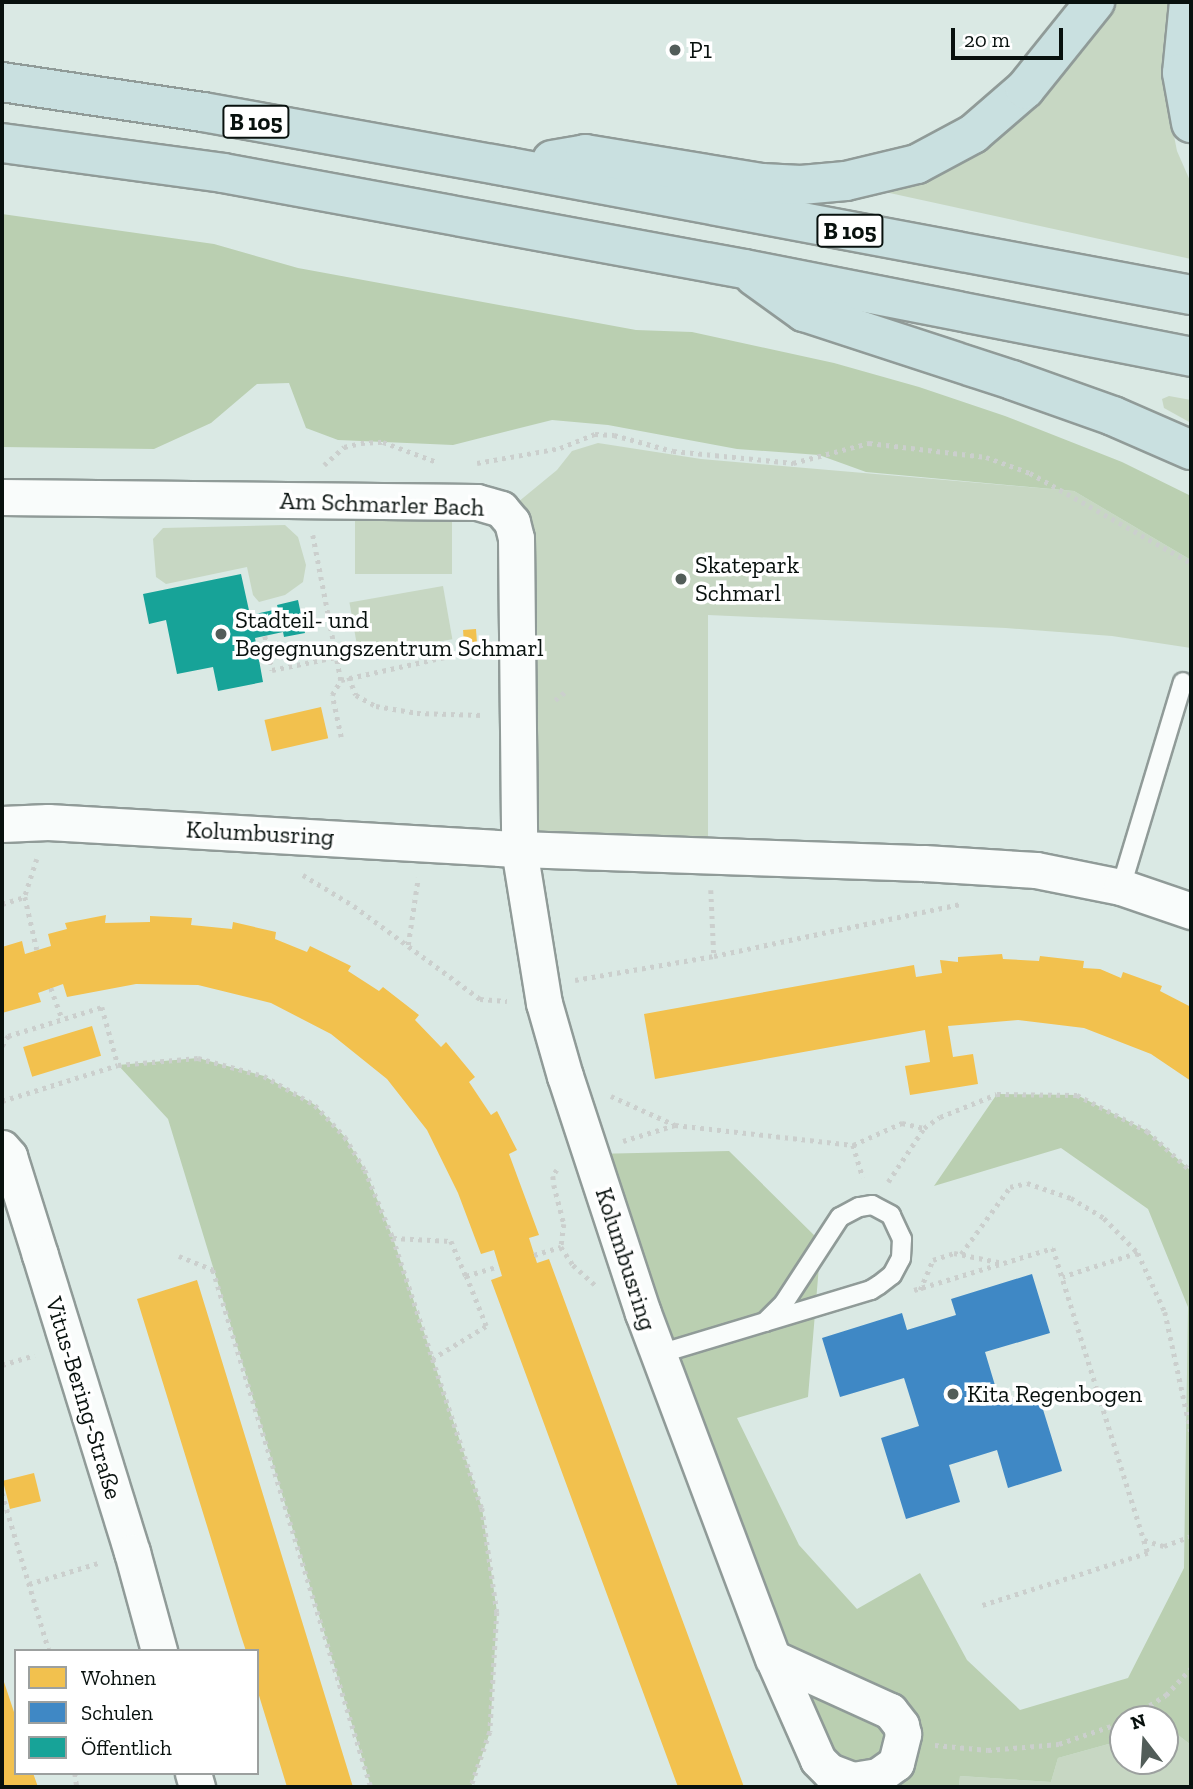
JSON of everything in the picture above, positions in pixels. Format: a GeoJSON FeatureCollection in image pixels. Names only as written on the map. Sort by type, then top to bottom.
{"type":"FeatureCollection","features":[{"type":"Feature","properties":{"kind":"highway"},"geometry":{"type":"LineString","coordinates":[[509,167],[585,154],[762,183],[801,185],[882,174],[917,164],[973,134],[1025,89],[1095,2]]}},
{"type":"Feature","properties":{"kind":"highway"},"geometry":{"type":"LineString","coordinates":[[1189,2],[1182,73],[1191,123]]}},
{"type":"Feature","properties":{"kind":"highway","name":"B 105"},"geometry":{"type":"LineString","coordinates":[[2,82],[203,113],[509,167],[1191,295]]}},
{"type":"Feature","properties":{"kind":"highway","name":"B 105"},"geometry":{"type":"LineString","coordinates":[[2,143],[223,173],[744,269],[1191,357]]}},
{"type":"Feature","properties":{"kind":"highway"},"geometry":{"type":"LineString","coordinates":[[744,269],[804,312],[1113,416],[1191,450]]}},
{"type":"Feature","properties":{"kind":"street","name":"Am Schmarler Bach"},"geometry":{"type":"LineString","coordinates":[[2,497],[477,502],[501,509],[512,522],[516,538],[519,849]]}},
{"type":"Feature","properties":{"kind":"street","name":"Kolumbusring"},"geometry":{"type":"LineString","coordinates":[[2,824],[48,822],[519,849],[925,863],[1036,870],[1121,887],[1191,911]]}},
{"type":"Feature","properties":{"kind":"street","name":"Kolumbusring"},"geometry":{"type":"LineString","coordinates":[[519,849],[542,994],[565,1076],[643,1313],[773,1658],[818,1760],[829,1771],[853,1780],[878,1776],[896,1763],[903,1734]]}},
{"type":"Feature","properties":{"kind":"street","name":"Vitus-Bering-Straße"},"geometry":{"type":"LineString","coordinates":[[2,1148],[9,1156],[132,1552],[158,1649]]}},
{"type":"Feature","properties":{"kind":"street"},"geometry":{"type":"LineString","coordinates":[[773,1658],[817,1680],[881,1705],[897,1719],[903,1734]]}},
{"type":"Feature","properties":{"kind":"lane"},"geometry":{"type":"LineString","coordinates":[[1121,887],[1183,682]]}},
{"type":"Feature","properties":{"kind":"lane"},"geometry":{"type":"LineString","coordinates":[[659,1354],[765,1322],[871,1290],[896,1270],[902,1245],[897,1223],[891,1215],[872,1205],[852,1209],[835,1222],[784,1303],[765,1322]]}},
{"type":"Feature","properties":{"kind":"path"},"geometry":{"type":"LineString","coordinates":[[474,464],[560,449],[596,435],[614,435],[673,451],[793,463],[869,443],[986,457],[1030,473],[1191,563]]}},
{"type":"Feature","properties":{"kind":"path"},"geometry":{"type":"LineString","coordinates":[[341,680],[306,502],[316,477],[329,459],[344,447],[383,442],[424,459],[449,465]]}},
{"type":"Feature","properties":{"kind":"path"},"geometry":{"type":"LineString","coordinates":[[265,636],[272,670],[336,657]]}},
{"type":"Feature","properties":{"kind":"path"},"geometry":{"type":"LineString","coordinates":[[341,737],[332,695],[341,680],[516,641]]}},
{"type":"Feature","properties":{"kind":"path"},"geometry":{"type":"LineString","coordinates":[[349,677],[360,699],[394,711],[444,715],[517,714],[543,707],[565,692]]}},
{"type":"Feature","properties":{"kind":"path"},"geometry":{"type":"LineString","coordinates":[[37,950],[25,897],[48,822]]}},
{"type":"Feature","properties":{"kind":"path"},"geometry":{"type":"LineString","coordinates":[[408,945],[423,842]]}},
{"type":"Feature","properties":{"kind":"path"},"geometry":{"type":"LineString","coordinates":[[710,857],[714,956]]}},
{"type":"Feature","properties":{"kind":"path"},"geometry":{"type":"LineString","coordinates":[[293,869],[354,906],[480,999],[542,994],[971,902]]}},
{"type":"Feature","properties":{"kind":"path"},"geometry":{"type":"LineString","coordinates":[[2,904],[25,897]]}},
{"type":"Feature","properties":{"kind":"path"},"geometry":{"type":"LineString","coordinates":[[51,988],[62,1018]]}},
{"type":"Feature","properties":{"kind":"path"},"geometry":{"type":"LineString","coordinates":[[2,1046],[8,1037],[102,1007],[118,1065]]}},
{"type":"Feature","properties":{"kind":"path"},"geometry":{"type":"LineString","coordinates":[[2,1101],[118,1065],[198,1058],[264,1076],[315,1105],[345,1137],[365,1170],[393,1238],[482,1508],[497,1612],[490,1732],[471,1787]]}},
{"type":"Feature","properties":{"kind":"path"},"geometry":{"type":"LineString","coordinates":[[565,1076],[675,1125],[853,1145],[902,1123],[924,1128]]}},
{"type":"Feature","properties":{"kind":"path"},"geometry":{"type":"LineString","coordinates":[[872,1205],[924,1128],[940,1117],[997,1094],[1077,1095],[1147,1132],[1191,1171]]}},
{"type":"Feature","properties":{"kind":"path"},"geometry":{"type":"LineString","coordinates":[[592,1154],[675,1125]]}},
{"type":"Feature","properties":{"kind":"path"},"geometry":{"type":"LineString","coordinates":[[853,1145],[872,1205]]}},
{"type":"Feature","properties":{"kind":"path"},"geometry":{"type":"LineString","coordinates":[[961,1254],[1010,1187],[1027,1183],[1071,1198],[1104,1218],[1138,1253],[1165,1312],[1191,1432]]}},
{"type":"Feature","properties":{"kind":"path"},"geometry":{"type":"LineString","coordinates":[[393,1238],[451,1241],[486,1326],[432,1359]]}},
{"type":"Feature","properties":{"kind":"path"},"geometry":{"type":"LineString","coordinates":[[534,1255],[561,1247],[573,1265],[611,1301],[643,1313]]}},
{"type":"Feature","properties":{"kind":"path"},"geometry":{"type":"LineString","coordinates":[[871,1290],[920,1290],[1053,1248],[1149,1553],[981,1606]]}},
{"type":"Feature","properties":{"kind":"path"},"geometry":{"type":"LineString","coordinates":[[920,1290],[933,1260],[954,1253],[1004,1263]]}},
{"type":"Feature","properties":{"kind":"path"},"geometry":{"type":"LineString","coordinates":[[1063,1277],[1138,1253]]}},
{"type":"Feature","properties":{"kind":"path"},"geometry":{"type":"LineString","coordinates":[[179,1256],[213,1270],[371,1787]]}},
{"type":"Feature","properties":{"kind":"path"},"geometry":{"type":"LineString","coordinates":[[466,1276],[499,1266]]}},
{"type":"Feature","properties":{"kind":"path"},"geometry":{"type":"LineString","coordinates":[[2,1493],[48,1649]]}},
{"type":"Feature","properties":{"kind":"path"},"geometry":{"type":"LineString","coordinates":[[1144,1540],[1164,1546],[1191,1536]]}},
{"type":"Feature","properties":{"kind":"path"},"geometry":{"type":"LineString","coordinates":[[29,1584],[132,1552]]}},
{"type":"Feature","properties":{"kind":"path"},"geometry":{"type":"LineString","coordinates":[[1150,1705],[1166,1695],[1191,1668]]}},
{"type":"Feature","properties":{"kind":"path"},"geometry":{"type":"LineString","coordinates":[[903,1734],[918,1743],[988,1750],[1059,1744],[1109,1727]]}},
{"type":"Feature","properties":{"kind":"green space"},"geometry":{"type":"Polygon","coordinates":[[[1117,2],[1171,2],[1165,26],[1164,85],[1177,151],[1191,183],[1191,259],[885,192],[934,175],[1025,112],[1117,2]]]}},
{"type":"Feature","properties":{"kind":"green space"},"geometry":{"type":"Polygon","coordinates":[[[2,214],[214,244],[298,268],[636,330],[692,332],[834,363],[919,387],[1005,416],[1122,462],[1191,496],[1191,560],[1074,491],[866,472],[819,455],[737,449],[608,425],[552,420],[453,445],[338,440],[306,428],[289,383],[257,384],[211,423],[154,449],[2,447],[2,214]]]}},
{"type":"Feature","properties":{"kind":"green space"},"geometry":{"type":"Polygon","coordinates":[[[1169,396],[1191,400],[1191,423],[1164,408],[1162,399],[1169,396]]]}},
{"type":"Feature","properties":{"kind":"green space"},"geometry":{"type":"Polygon","coordinates":[[[598,443],[701,459],[1074,491],[1191,560],[1191,648],[1112,636],[1006,628],[708,615],[708,841],[534,832],[512,507],[557,470],[572,451],[598,443]]]}},
{"type":"Feature","properties":{"kind":"green space"},"geometry":{"type":"Polygon","coordinates":[[[355,519],[452,519],[452,574],[355,574],[355,519]]]}},
{"type":"Feature","properties":{"kind":"green space"},"geometry":{"type":"Polygon","coordinates":[[[285,525],[298,537],[306,565],[303,582],[285,595],[259,602],[253,595],[247,567],[166,584],[156,577],[153,539],[163,528],[285,525]]]}},
{"type":"Feature","properties":{"kind":"green space"},"geometry":{"type":"Polygon","coordinates":[[[443,586],[452,639],[359,656],[349,602],[443,586]]]}},
{"type":"Feature","properties":{"kind":"green space"},"geometry":{"type":"Polygon","coordinates":[[[198,1058],[264,1076],[315,1105],[345,1137],[365,1170],[393,1238],[482,1508],[497,1612],[490,1732],[471,1787],[371,1787],[168,1119],[118,1065],[198,1058]]]}},
{"type":"Feature","properties":{"kind":"green space"},"geometry":{"type":"Polygon","coordinates":[[[997,1094],[1077,1095],[1147,1131],[1191,1171],[1191,1745],[1179,1736],[1179,1705],[1109,1705],[1109,1744],[1058,1758],[1051,1782],[960,1776],[959,1787],[841,1787],[829,1771],[592,1154],[729,1151],[821,1242],[808,1397],[737,1418],[799,1545],[857,1609],[920,1573],[967,1660],[1020,1710],[1128,1678],[1184,1568],[1188,1307],[1148,1209],[1061,1148],[934,1186],[997,1094]]]}},
{"type":"Feature","properties":{"kind":"green space"},"geometry":{"type":"Polygon","coordinates":[[[1179,1736],[1191,1745],[1189,1787],[959,1787],[960,1776],[1051,1782],[1058,1758],[1109,1744],[1109,1775],[1179,1775],[1179,1736]]]}},
{"type":"Feature","properties":{"kind":"building: Wohnen"},"geometry":{"type":"Polygon","coordinates":[[[476,629],[477,642],[464,643],[463,630],[476,629]]]}},
{"type":"Feature","properties":{"kind":"building: Wohnen"},"geometry":{"type":"Polygon","coordinates":[[[321,707],[328,738],[272,751],[264,720],[321,707]]]}},
{"type":"Feature","properties":{"kind":"building: Wohnen"},"geometry":{"type":"Polygon","coordinates":[[[106,915],[105,923],[150,922],[150,916],[192,918],[191,925],[232,929],[233,922],[276,932],[275,939],[307,952],[310,946],[351,966],[348,971],[379,991],[383,987],[419,1015],[415,1020],[441,1047],[446,1042],[475,1077],[469,1082],[491,1115],[497,1111],[517,1150],[509,1154],[539,1235],[529,1238],[537,1263],[549,1259],[744,1787],[678,1787],[491,1280],[502,1276],[494,1250],[481,1254],[458,1193],[427,1130],[387,1079],[331,1034],[271,1003],[198,985],[136,984],[67,997],[63,984],[38,993],[41,1002],[2,1013],[2,947],[22,941],[25,954],[51,946],[48,934],[67,929],[65,923],[106,915]]]}},
{"type":"Feature","properties":{"kind":"building: Wohnen"},"geometry":{"type":"Polygon","coordinates":[[[1002,954],[1003,959],[1039,961],[1040,956],[1084,961],[1083,968],[1100,969],[1121,978],[1123,972],[1162,986],[1160,991],[1191,1007],[1191,1081],[1151,1054],[1084,1028],[1018,1020],[948,1026],[953,1057],[973,1054],[978,1084],[910,1095],[905,1066],[930,1062],[925,1030],[655,1079],[644,1014],[914,965],[916,977],[942,973],[940,960],[958,962],[958,957],[1002,954]]]}},
{"type":"Feature","properties":{"kind":"building: Wohnen"},"geometry":{"type":"Polygon","coordinates":[[[92,1026],[101,1056],[32,1077],[23,1047],[92,1026]]]}},
{"type":"Feature","properties":{"kind":"building: Wohnen"},"geometry":{"type":"Polygon","coordinates":[[[197,1280],[353,1787],[287,1787],[259,1696],[259,1649],[245,1649],[137,1299],[197,1280]]]}},
{"type":"Feature","properties":{"kind":"building: Wohnen"},"geometry":{"type":"Polygon","coordinates":[[[34,1473],[41,1501],[10,1509],[3,1481],[34,1473]]]}},
{"type":"Feature","properties":{"kind":"building: Wohnen"},"geometry":{"type":"Polygon","coordinates":[[[2,1676],[14,1712],[14,1775],[34,1775],[38,1787],[2,1787],[2,1676]]]}},
{"type":"Feature","properties":{"kind":"building: Schulen","name":"Kita Regenbogen"},"geometry":{"type":"Polygon","coordinates":[[[1032,1274],[1050,1333],[985,1352],[1000,1402],[1037,1390],[1062,1471],[1008,1488],[997,1450],[949,1465],[960,1502],[906,1519],[881,1438],[919,1426],[904,1378],[840,1397],[822,1338],[902,1313],[907,1330],[956,1315],[951,1299],[1032,1274]]]}},
{"type":"Feature","properties":{"kind":"building: Öffentlich","name":"Stadteil- und Begegnungszentrum Schmarl"},"geometry":{"type":"Polygon","coordinates":[[[241,574],[250,615],[278,609],[277,605],[298,600],[305,633],[284,637],[283,632],[255,638],[263,682],[218,691],[213,667],[177,674],[166,620],[149,624],[143,594],[241,574]]]}},
{"type":"Feature","properties":{"kind":"place","name":"P1"},"geometry":{"type":"Point","coordinates":[675,50]}},
{"type":"Feature","properties":{"kind":"place","name":"Skatepark Schmarl"},"geometry":{"type":"Point","coordinates":[681,579]}},
{"type":"Feature","properties":{"kind":"place","name":"Stadteil- und Begegnungszentrum Schmarl"},"geometry":{"type":"Point","coordinates":[221,634]}},
{"type":"Feature","properties":{"kind":"place","name":"Kita Regenbogen"},"geometry":{"type":"Point","coordinates":[953,1394]}}]}
